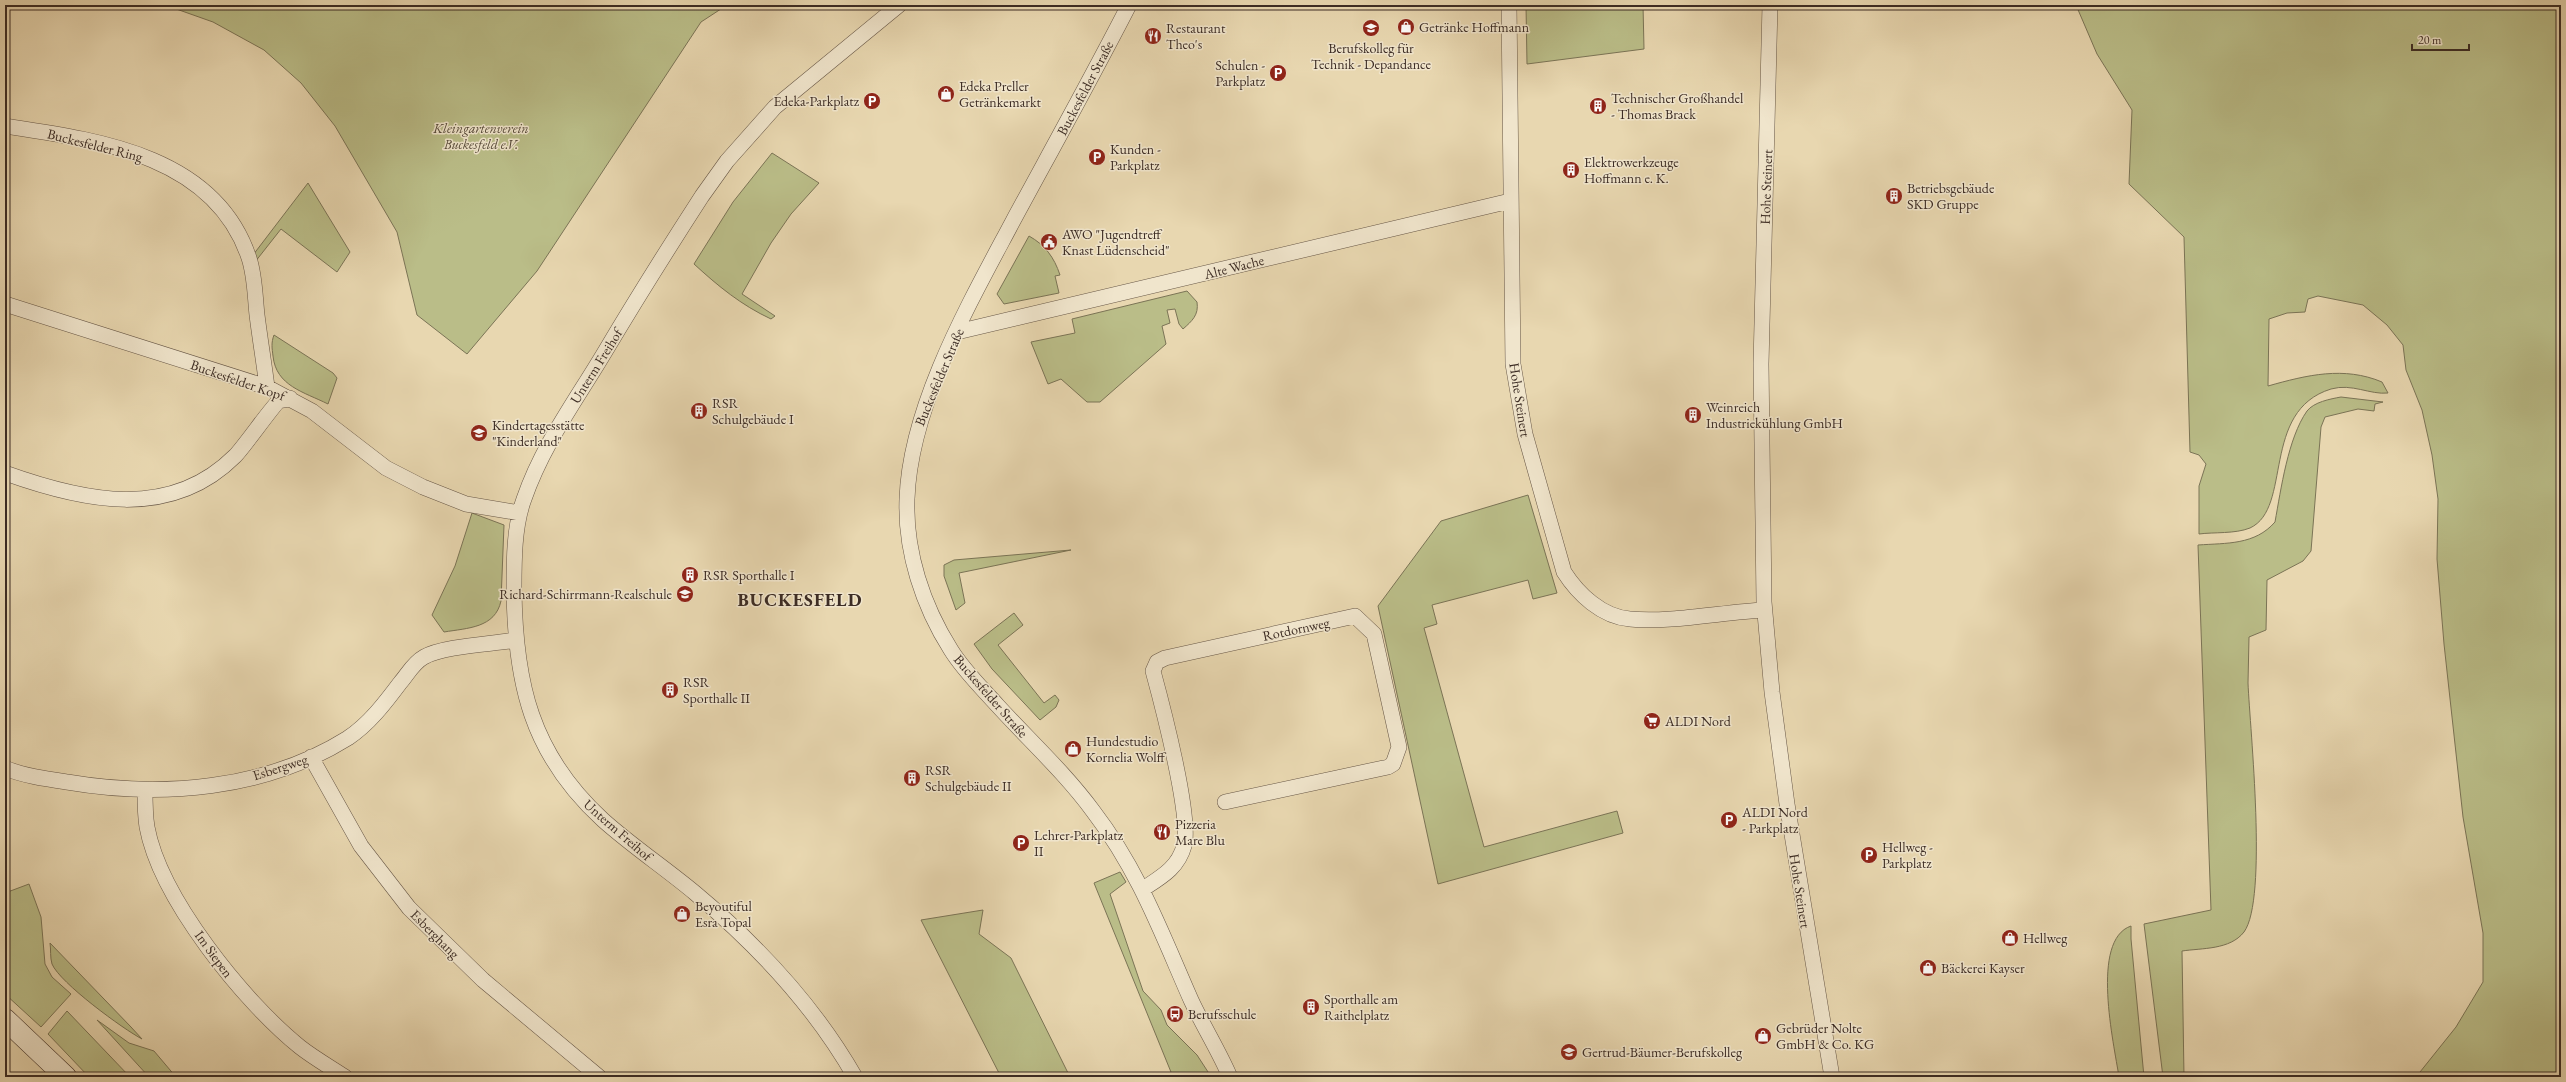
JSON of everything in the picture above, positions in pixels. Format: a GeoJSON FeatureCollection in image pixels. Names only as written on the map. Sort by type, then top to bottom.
{"type":"FeatureCollection","features":[{"type":"Feature","properties":{"kind":"main road"},"geometry":{"type":"LineString","coordinates":[[5,1019],[66,1077]]}},
{"type":"Feature","properties":{"kind":"street","name":"Unterm Freihof"},"geometry":{"type":"LineString","coordinates":[[855,1077],[812,1014],[758,951],[706,902],[605,822],[577,793],[555,762],[528,705],[522,686],[516,640],[514,578],[520,513],[542,456],[558,425],[706,190],[775,107],[899,5]]}},
{"type":"Feature","properties":{"kind":"street","name":"Buckesfelder Straße"},"geometry":{"type":"LineString","coordinates":[[1129,5],[985,274],[934,383],[918,428],[909,471],[908,526],[912,557],[920,584],[941,632],[961,665],[1080,794],[1128,862],[1144,889],[1193,1004],[1230,1077]]}},
{"type":"Feature","properties":{"kind":"street","name":"Hohe Steinert"},"geometry":{"type":"LineString","coordinates":[[1509,5],[1512,334],[1518,407],[1537,481],[1564,572],[1577,590],[1596,606],[1629,619],[1764,610]]}},
{"type":"Feature","properties":{"kind":"street","name":"Hohe Steinert"},"geometry":{"type":"LineString","coordinates":[[1770,5],[1761,364],[1764,610],[1772,692],[1787,804],[1832,1077]]}},
{"type":"Feature","properties":{"kind":"street","name":"Buckesfelder Ring"},"geometry":{"type":"LineString","coordinates":[[5,126],[98,143],[150,158],[181,174],[205,191],[228,216],[249,258],[277,394]]}},
{"type":"Feature","properties":{"kind":"street","name":"Alte Wache"},"geometry":{"type":"LineString","coordinates":[[957,332],[1510,201]]}},
{"type":"Feature","properties":{"kind":"street","name":"Buckesfelder Kopf"},"geometry":{"type":"LineString","coordinates":[[5,304],[277,394],[312,411],[376,462],[417,484],[466,504],[520,513]]}},
{"type":"Feature","properties":{"kind":"street"},"geometry":{"type":"LineString","coordinates":[[5,473],[88,497],[130,500],[174,494],[224,466],[247,443],[277,394]]}},
{"type":"Feature","properties":{"kind":"street","name":"Rotdornweg"},"geometry":{"type":"LineString","coordinates":[[1144,889],[1173,868],[1184,846],[1186,833],[1183,806],[1153,672],[1157,662],[1172,656],[1355,616],[1363,621],[1374,634],[1399,747],[1393,764],[1388,767],[1225,802]]}},
{"type":"Feature","properties":{"kind":"street","name":"Esbergweg"},"geometry":{"type":"LineString","coordinates":[[5,768],[42,778],[96,787],[145,790],[202,788],[286,768],[311,757],[360,730],[379,711],[413,665],[425,656],[446,650],[516,640]]}},
{"type":"Feature","properties":{"kind":"street","name":"Esberghang"},"geometry":{"type":"LineString","coordinates":[[311,757],[361,846],[409,908],[483,980],[598,1077]]}},
{"type":"Feature","properties":{"kind":"street","name":"Im Siepen"},"geometry":{"type":"LineString","coordinates":[[145,790],[147,828],[154,849],[173,892],[205,943],[260,1010],[300,1047],[345,1077]]}},
{"type":"Feature","properties":{"kind":"green space","name":"Kleingartenverein Buckesfeld e.V."},"geometry":{"type":"Polygon","coordinates":[[[165,5],[727,5],[701,22],[537,271],[467,354],[417,315],[397,232],[335,126],[301,83],[264,50],[213,22],[165,5]]]}},
{"type":"Feature","properties":{"kind":"green space"},"geometry":{"type":"Polygon","coordinates":[[[1526,5],[1643,5],[1644,49],[1527,64],[1526,5]]]}},
{"type":"Feature","properties":{"kind":"green space"},"geometry":{"type":"Polygon","coordinates":[[[2076,5],[2561,5],[2561,1077],[2416,1077],[2456,1027],[2483,982],[2483,933],[2463,817],[2444,644],[2437,559],[2438,499],[2432,455],[2422,410],[2406,370],[2403,345],[2387,325],[2363,305],[2318,296],[2308,299],[2305,312],[2287,313],[2269,319],[2268,386],[2297,378],[2340,373],[2368,377],[2382,382],[2388,393],[2346,387],[2331,389],[2309,400],[2294,417],[2286,437],[2271,501],[2263,517],[2250,528],[2244,530],[2199,534],[2199,486],[2206,464],[2199,455],[2190,452],[2184,237],[2129,184],[2132,110],[2097,54],[2076,5]]]}},
{"type":"Feature","properties":{"kind":"green space"},"geometry":{"type":"Polygon","coordinates":[[[772,153],[819,183],[791,214],[771,243],[742,294],[775,316],[771,319],[750,308],[730,294],[694,264],[733,202],[772,153]]]}},
{"type":"Feature","properties":{"kind":"green space"},"geometry":{"type":"Polygon","coordinates":[[[308,183],[350,252],[337,272],[281,229],[255,262],[253,255],[308,183]]]}},
{"type":"Feature","properties":{"kind":"green space"},"geometry":{"type":"Polygon","coordinates":[[[1029,236],[1040,243],[1052,257],[1060,275],[1055,276],[1059,293],[1004,304],[997,294],[1029,236]]]}},
{"type":"Feature","properties":{"kind":"green space"},"geometry":{"type":"Polygon","coordinates":[[[1187,291],[1197,302],[1197,311],[1192,320],[1183,329],[1179,324],[1175,309],[1167,310],[1170,323],[1162,326],[1166,344],[1100,402],[1087,402],[1061,379],[1048,384],[1031,342],[1075,333],[1072,319],[1187,291]]]}},
{"type":"Feature","properties":{"kind":"green space"},"geometry":{"type":"Polygon","coordinates":[[[274,335],[333,373],[337,378],[328,404],[293,387],[279,374],[275,366],[273,356],[272,343],[274,335]]]}},
{"type":"Feature","properties":{"kind":"green space"},"geometry":{"type":"Polygon","coordinates":[[[2341,397],[2383,402],[2375,404],[2374,411],[2358,409],[2325,417],[2321,427],[2311,551],[2303,561],[2267,580],[2266,630],[2249,637],[2248,683],[2256,813],[2255,886],[2251,914],[2244,932],[2231,942],[2215,947],[2182,951],[2184,1077],[2163,1077],[2144,924],[2211,910],[2198,545],[2230,543],[2249,539],[2267,530],[2275,522],[2286,464],[2300,422],[2307,411],[2314,405],[2322,401],[2341,397]]]}},
{"type":"Feature","properties":{"kind":"green space"},"geometry":{"type":"Polygon","coordinates":[[[1528,495],[1557,593],[1533,599],[1528,580],[1432,605],[1437,624],[1424,628],[1484,847],[1617,811],[1623,833],[1438,884],[1378,606],[1441,521],[1528,495]]]}},
{"type":"Feature","properties":{"kind":"green space"},"geometry":{"type":"Polygon","coordinates":[[[472,513],[504,525],[501,601],[498,610],[487,622],[471,628],[444,632],[432,615],[455,566],[472,513]]]}},
{"type":"Feature","properties":{"kind":"green space"},"geometry":{"type":"Polygon","coordinates":[[[1071,550],[959,573],[965,603],[956,610],[944,576],[944,565],[954,560],[1071,550]]]}},
{"type":"Feature","properties":{"kind":"green space"},"geometry":{"type":"Polygon","coordinates":[[[1014,613],[1023,625],[998,645],[1044,703],[1055,695],[1059,700],[1056,707],[1040,720],[992,669],[974,644],[1014,613]]]}},
{"type":"Feature","properties":{"kind":"green space"},"geometry":{"type":"Polygon","coordinates":[[[1120,872],[1126,882],[1110,894],[1143,991],[1161,1010],[1167,1025],[1197,1055],[1210,1075],[1173,1077],[1094,883],[1120,872]]]}},
{"type":"Feature","properties":{"kind":"green space"},"geometry":{"type":"Polygon","coordinates":[[[29,884],[41,917],[45,964],[52,977],[71,994],[41,1027],[5,994],[5,893],[29,884]]]}},
{"type":"Feature","properties":{"kind":"green space"},"geometry":{"type":"Polygon","coordinates":[[[983,910],[979,934],[1011,958],[1070,1077],[1001,1077],[921,920],[983,910]]]}},
{"type":"Feature","properties":{"kind":"green space"},"geometry":{"type":"Polygon","coordinates":[[[2131,926],[2144,1077],[2119,1077],[2110,1018],[2108,971],[2111,951],[2119,935],[2131,926]]]}},
{"type":"Feature","properties":{"kind":"green space"},"geometry":{"type":"Polygon","coordinates":[[[50,943],[142,1039],[121,1026],[93,1005],[57,972],[52,964],[50,943]]]}},
{"type":"Feature","properties":{"kind":"green space"},"geometry":{"type":"Polygon","coordinates":[[[67,1011],[130,1077],[89,1077],[48,1034],[67,1011]]]}},
{"type":"Feature","properties":{"kind":"green space"},"geometry":{"type":"Polygon","coordinates":[[[97,1020],[129,1043],[154,1051],[176,1077],[149,1077],[97,1020]]]}},
{"type":"Feature","properties":{"kind":"place","name":"Getränke Hoffmann"},"geometry":{"type":"Point","coordinates":[1406,27]}},
{"type":"Feature","properties":{"kind":"place","name":"Berufskolleg für Technik - Depandance"},"geometry":{"type":"Point","coordinates":[1371,28]}},
{"type":"Feature","properties":{"kind":"place","name":"Restaurant Theo's"},"geometry":{"type":"Point","coordinates":[1153,36]}},
{"type":"Feature","properties":{"kind":"place","name":"Schulen - Parkplatz"},"geometry":{"type":"Point","coordinates":[1278,73]}},
{"type":"Feature","properties":{"kind":"place","name":"Edeka Preller Getränkemarkt"},"geometry":{"type":"Point","coordinates":[946,94]}},
{"type":"Feature","properties":{"kind":"place","name":"Edeka-Parkplatz"},"geometry":{"type":"Point","coordinates":[872,101]}},
{"type":"Feature","properties":{"kind":"place","name":"Technischer Großhandel - Thomas Brack"},"geometry":{"type":"Point","coordinates":[1598,106]}},
{"type":"Feature","properties":{"kind":"place","name":"Kunden - Parkplatz"},"geometry":{"type":"Point","coordinates":[1097,157]}},
{"type":"Feature","properties":{"kind":"place","name":"Elektrowerkzeuge Hoffmann e. K."},"geometry":{"type":"Point","coordinates":[1571,170]}},
{"type":"Feature","properties":{"kind":"place","name":"Betriebsgebäude SKD Gruppe"},"geometry":{"type":"Point","coordinates":[1894,196]}},
{"type":"Feature","properties":{"kind":"place","name":"AWO \"Jugendtreff Knast Lüdenscheid\""},"geometry":{"type":"Point","coordinates":[1049,242]}},
{"type":"Feature","properties":{"kind":"place","name":"RSR Schulgebäude I"},"geometry":{"type":"Point","coordinates":[699,411]}},
{"type":"Feature","properties":{"kind":"place","name":"Weinreich Industriekühlung GmbH"},"geometry":{"type":"Point","coordinates":[1693,415]}},
{"type":"Feature","properties":{"kind":"place","name":"Kindertagesstätte \"Kinderland\""},"geometry":{"type":"Point","coordinates":[479,433]}},
{"type":"Feature","properties":{"kind":"place","name":"RSR Sporthalle I"},"geometry":{"type":"Point","coordinates":[690,575]}},
{"type":"Feature","properties":{"kind":"place","name":"Richard-Schirrmann-Realschule"},"geometry":{"type":"Point","coordinates":[685,594]}},
{"type":"Feature","properties":{"kind":"place","name":"RSR Sporthalle II"},"geometry":{"type":"Point","coordinates":[670,690]}},
{"type":"Feature","properties":{"kind":"place","name":"ALDI Nord"},"geometry":{"type":"Point","coordinates":[1652,721]}},
{"type":"Feature","properties":{"kind":"place","name":"Hundestudio Kornelia Wolff"},"geometry":{"type":"Point","coordinates":[1073,749]}},
{"type":"Feature","properties":{"kind":"place","name":"RSR Schulgebäude II"},"geometry":{"type":"Point","coordinates":[912,778]}},
{"type":"Feature","properties":{"kind":"place","name":"ALDI Nord - Parkplatz"},"geometry":{"type":"Point","coordinates":[1729,820]}},
{"type":"Feature","properties":{"kind":"place","name":"Pizzeria Mare Blu"},"geometry":{"type":"Point","coordinates":[1162,832]}},
{"type":"Feature","properties":{"kind":"place","name":"Lehrer-Parkplatz II"},"geometry":{"type":"Point","coordinates":[1021,843]}},
{"type":"Feature","properties":{"kind":"place","name":"Hellweg - Parkplatz"},"geometry":{"type":"Point","coordinates":[1869,855]}},
{"type":"Feature","properties":{"kind":"place","name":"Beyoutiful Esra Topal"},"geometry":{"type":"Point","coordinates":[682,914]}},
{"type":"Feature","properties":{"kind":"place","name":"Hellweg"},"geometry":{"type":"Point","coordinates":[2010,938]}},
{"type":"Feature","properties":{"kind":"place","name":"Bäckerei Kayser"},"geometry":{"type":"Point","coordinates":[1928,968]}},
{"type":"Feature","properties":{"kind":"place","name":"Sporthalle am Raithelplatz"},"geometry":{"type":"Point","coordinates":[1311,1007]}},
{"type":"Feature","properties":{"kind":"place","name":"Berufsschule"},"geometry":{"type":"Point","coordinates":[1175,1014]}},
{"type":"Feature","properties":{"kind":"place","name":"Gebrüder Nolte GmbH & Co. KG"},"geometry":{"type":"Point","coordinates":[1763,1036]}},
{"type":"Feature","properties":{"kind":"place","name":"Gertrud-Bäumer-Berufskolleg"},"geometry":{"type":"Point","coordinates":[1569,1052]}},
{"type":"Feature","properties":{"kind":"district","name":"BUCKESFELD"},"geometry":{"type":"Point","coordinates":[800,599]}}]}
